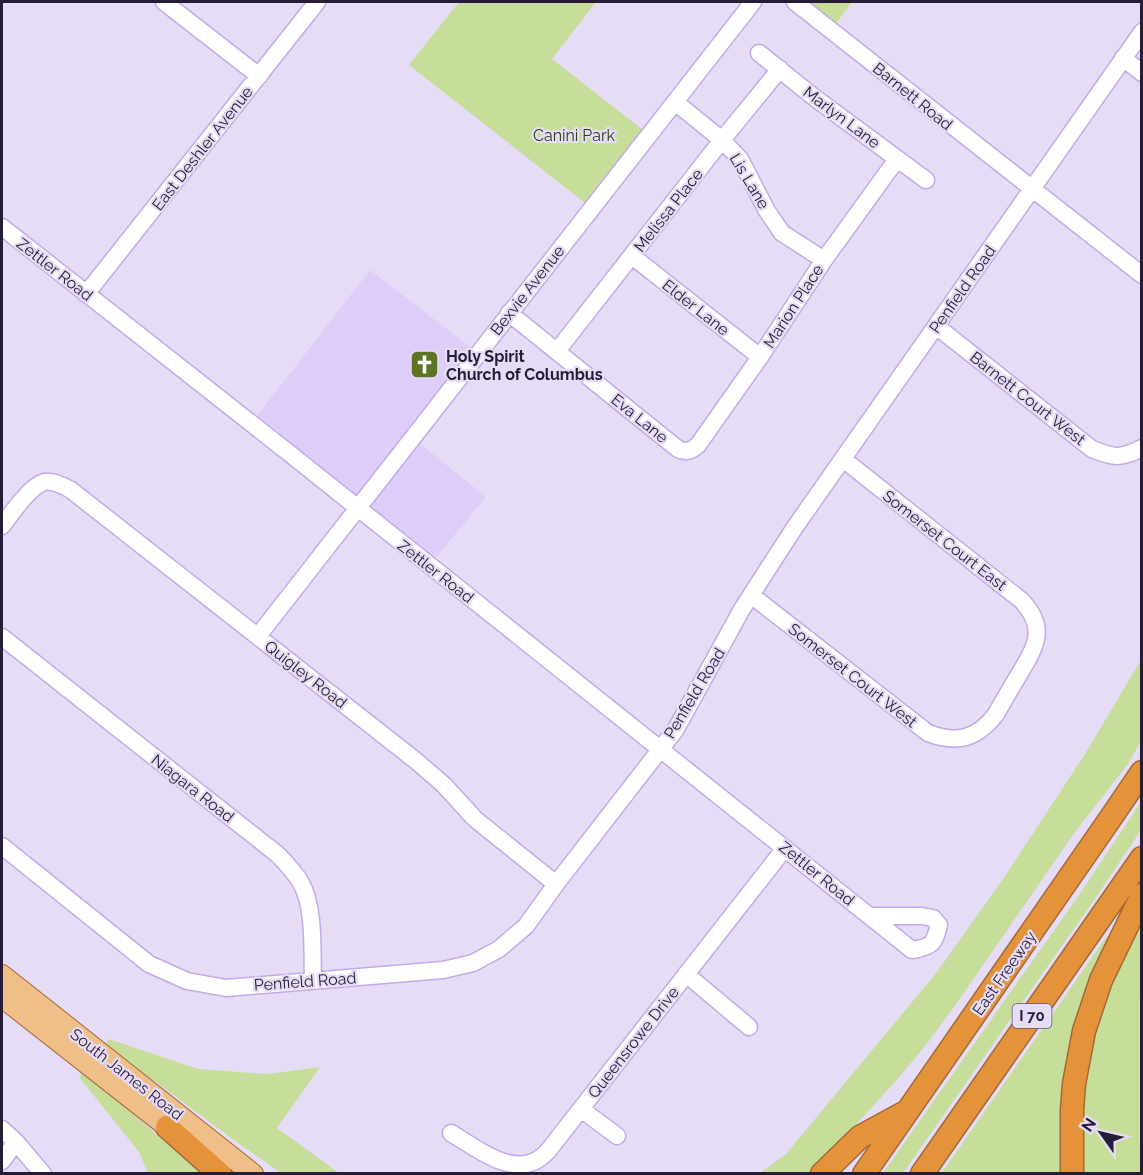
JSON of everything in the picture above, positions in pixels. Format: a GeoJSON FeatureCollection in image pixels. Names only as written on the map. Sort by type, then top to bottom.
{"type":"FeatureCollection","features":[{"type":"Feature","properties":{"kind":"highway","name":"East Freeway"},"geometry":{"type":"LineString","coordinates":[[864,1173],[1142,771]]}},
{"type":"Feature","properties":{"kind":"highway","name":"I 70"},"geometry":{"type":"LineString","coordinates":[[922,1173],[1142,858]]}},
{"type":"Feature","properties":{"kind":"highway"},"geometry":{"type":"LineString","coordinates":[[1072,1173],[1074,1084],[1084,1031],[1101,980],[1142,895]]}},
{"type":"Feature","properties":{"kind":"highway"},"geometry":{"type":"LineString","coordinates":[[822,1173],[860,1137],[910,1109]]}},
{"type":"Feature","properties":{"kind":"highway"},"geometry":{"type":"LineString","coordinates":[[167,1127],[220,1173]]}},
{"type":"Feature","properties":{"kind":"main road","name":"South James Road"},"geometry":{"type":"LineString","coordinates":[[2,975],[253,1173]]}},
{"type":"Feature","properties":{"kind":"main road","name":"South James Road"},"geometry":{"type":"LineString","coordinates":[[2,997],[226,1173]]}},
{"type":"Feature","properties":{"kind":"street"},"geometry":{"type":"LineString","coordinates":[[164,2],[258,76]]}},
{"type":"Feature","properties":{"kind":"street","name":"East Deshler Avenue"},"geometry":{"type":"LineString","coordinates":[[86,294],[317,2]]}},
{"type":"Feature","properties":{"kind":"street","name":"Bexvie Avenue"},"geometry":{"type":"LineString","coordinates":[[258,636],[753,2]]}},
{"type":"Feature","properties":{"kind":"street","name":"Barnett Road"},"geometry":{"type":"LineString","coordinates":[[795,2],[1142,275]]}},
{"type":"Feature","properties":{"kind":"street","name":"Penfield Road"},"geometry":{"type":"LineString","coordinates":[[2,846],[149,964],[187,981],[226,988],[444,970],[473,963],[499,949],[526,926],[676,729],[742,609],[795,527],[1142,32]]}},
{"type":"Feature","properties":{"kind":"street","name":"Marlyn Lane"},"geometry":{"type":"LineString","coordinates":[[759,53],[815,98],[926,180]]}},
{"type":"Feature","properties":{"kind":"street"},"geometry":{"type":"LineString","coordinates":[[1124,58],[1142,73]]}},
{"type":"Feature","properties":{"kind":"street","name":"Melissa Place"},"geometry":{"type":"LineString","coordinates":[[557,351],[780,69]]}},
{"type":"Feature","properties":{"kind":"street","name":"Lis Lane"},"geometry":{"type":"LineString","coordinates":[[675,102],[722,140],[740,159],[767,211],[782,233],[824,260]]}},
{"type":"Feature","properties":{"kind":"street","name":"Marion Place"},"geometry":{"type":"LineString","coordinates":[[688,452],[698,445],[824,260],[897,159]]}},
{"type":"Feature","properties":{"kind":"street","name":"Zettler Road"},"geometry":{"type":"LineString","coordinates":[[2,227],[870,916]]}},
{"type":"Feature","properties":{"kind":"street","name":"Elder Lane"},"geometry":{"type":"LineString","coordinates":[[632,256],[760,357]]}},
{"type":"Feature","properties":{"kind":"street","name":"Eva Lane"},"geometry":{"type":"LineString","coordinates":[[509,313],[678,449],[688,452]]}},
{"type":"Feature","properties":{"kind":"street","name":"Barnett Court West"},"geometry":{"type":"LineString","coordinates":[[936,326],[1092,448],[1109,456],[1126,456],[1142,448]]}},
{"type":"Feature","properties":{"kind":"street","name":"Somerset Court East"},"geometry":{"type":"LineString","coordinates":[[843,459],[1022,601],[1030,610],[1037,628],[1033,651],[989,723],[973,735],[963,738]]}},
{"type":"Feature","properties":{"kind":"street","name":"Quigley Road"},"geometry":{"type":"LineString","coordinates":[[2,526],[26,495],[45,482],[71,489],[415,760],[444,785],[475,819],[556,884]]}},
{"type":"Feature","properties":{"kind":"street","name":"Somerset Court West"},"geometry":{"type":"LineString","coordinates":[[751,595],[918,727],[939,738],[963,738]]}},
{"type":"Feature","properties":{"kind":"street","name":"Niagara Road"},"geometry":{"type":"LineString","coordinates":[[2,637],[277,854],[291,868],[303,885],[310,913],[313,981]]}},
{"type":"Feature","properties":{"kind":"street","name":"Queensrowe Drive"},"geometry":{"type":"LineString","coordinates":[[451,1133],[499,1161],[516,1166],[534,1162],[548,1151],[785,848]]}},
{"type":"Feature","properties":{"kind":"street"},"geometry":{"type":"LineString","coordinates":[[686,974],[749,1027]]}},
{"type":"Feature","properties":{"kind":"street"},"geometry":{"type":"LineString","coordinates":[[581,1109],[617,1137]]}},
{"type":"Feature","properties":{"kind":"street"},"geometry":{"type":"LineString","coordinates":[[2,1130],[16,1142],[43,1173]]}},
{"type":"Feature","properties":{"kind":"street"},"geometry":{"type":"LineString","coordinates":[[2,1161],[16,1142]]}},
{"type":"Feature","properties":{"kind":"shaded area"},"geometry":{"type":"Polygon","coordinates":[[[370,270],[478,353],[413,438],[486,497],[429,566],[250,425],[370,270]]]}},
{"type":"Feature","properties":{"kind":"shaded area"},"geometry":{"type":"Polygon","coordinates":[[[1141,991],[1141,1148],[1139,1146],[1139,996],[1141,991]]]}},
{"type":"Feature","properties":{"kind":"green space","name":"Canini Park"},"geometry":{"type":"Polygon","coordinates":[[[459,2],[596,2],[552,59],[643,130],[585,203],[409,65],[459,2]]]}},
{"type":"Feature","properties":{"kind":"green space"},"geometry":{"type":"Polygon","coordinates":[[[803,2],[852,2],[834,26],[803,2]]]}},
{"type":"Feature","properties":{"kind":"green space"},"geometry":{"type":"Polygon","coordinates":[[[1141,660],[1141,741],[1128,764],[1075,832],[926,1045],[895,1082],[810,1173],[759,1174],[786,1154],[937,972],[1003,879],[1085,754],[1141,660]]]}},
{"type":"Feature","properties":{"kind":"green space"},"geometry":{"type":"Polygon","coordinates":[[[1141,802],[1141,830],[1101,890],[903,1173],[883,1173],[1079,895],[1141,802]]]}},
{"type":"Feature","properties":{"kind":"green space"},"geometry":{"type":"Polygon","coordinates":[[[1141,917],[1139,1145],[1141,1173],[1081,1174],[1084,1089],[1095,1030],[1111,980],[1141,917]]]}},
{"type":"Feature","properties":{"kind":"green space"},"geometry":{"type":"Polygon","coordinates":[[[1107,936],[1111,938],[1064,1173],[941,1174],[1107,936]]]}},
{"type":"Feature","properties":{"kind":"green space"},"geometry":{"type":"Polygon","coordinates":[[[109,1039],[198,1069],[268,1074],[320,1067],[277,1128],[339,1173],[281,1173],[156,1082],[134,1070],[104,1046],[109,1039]]]}},
{"type":"Feature","properties":{"kind":"green space"},"geometry":{"type":"Polygon","coordinates":[[[84,1072],[201,1173],[148,1173],[139,1152],[79,1077],[84,1072]]]}},
{"type":"Feature","properties":{"kind":"place","name":"Holy Spirit Church of Columbus"},"geometry":{"type":"Point","coordinates":[425,365]}}]}
